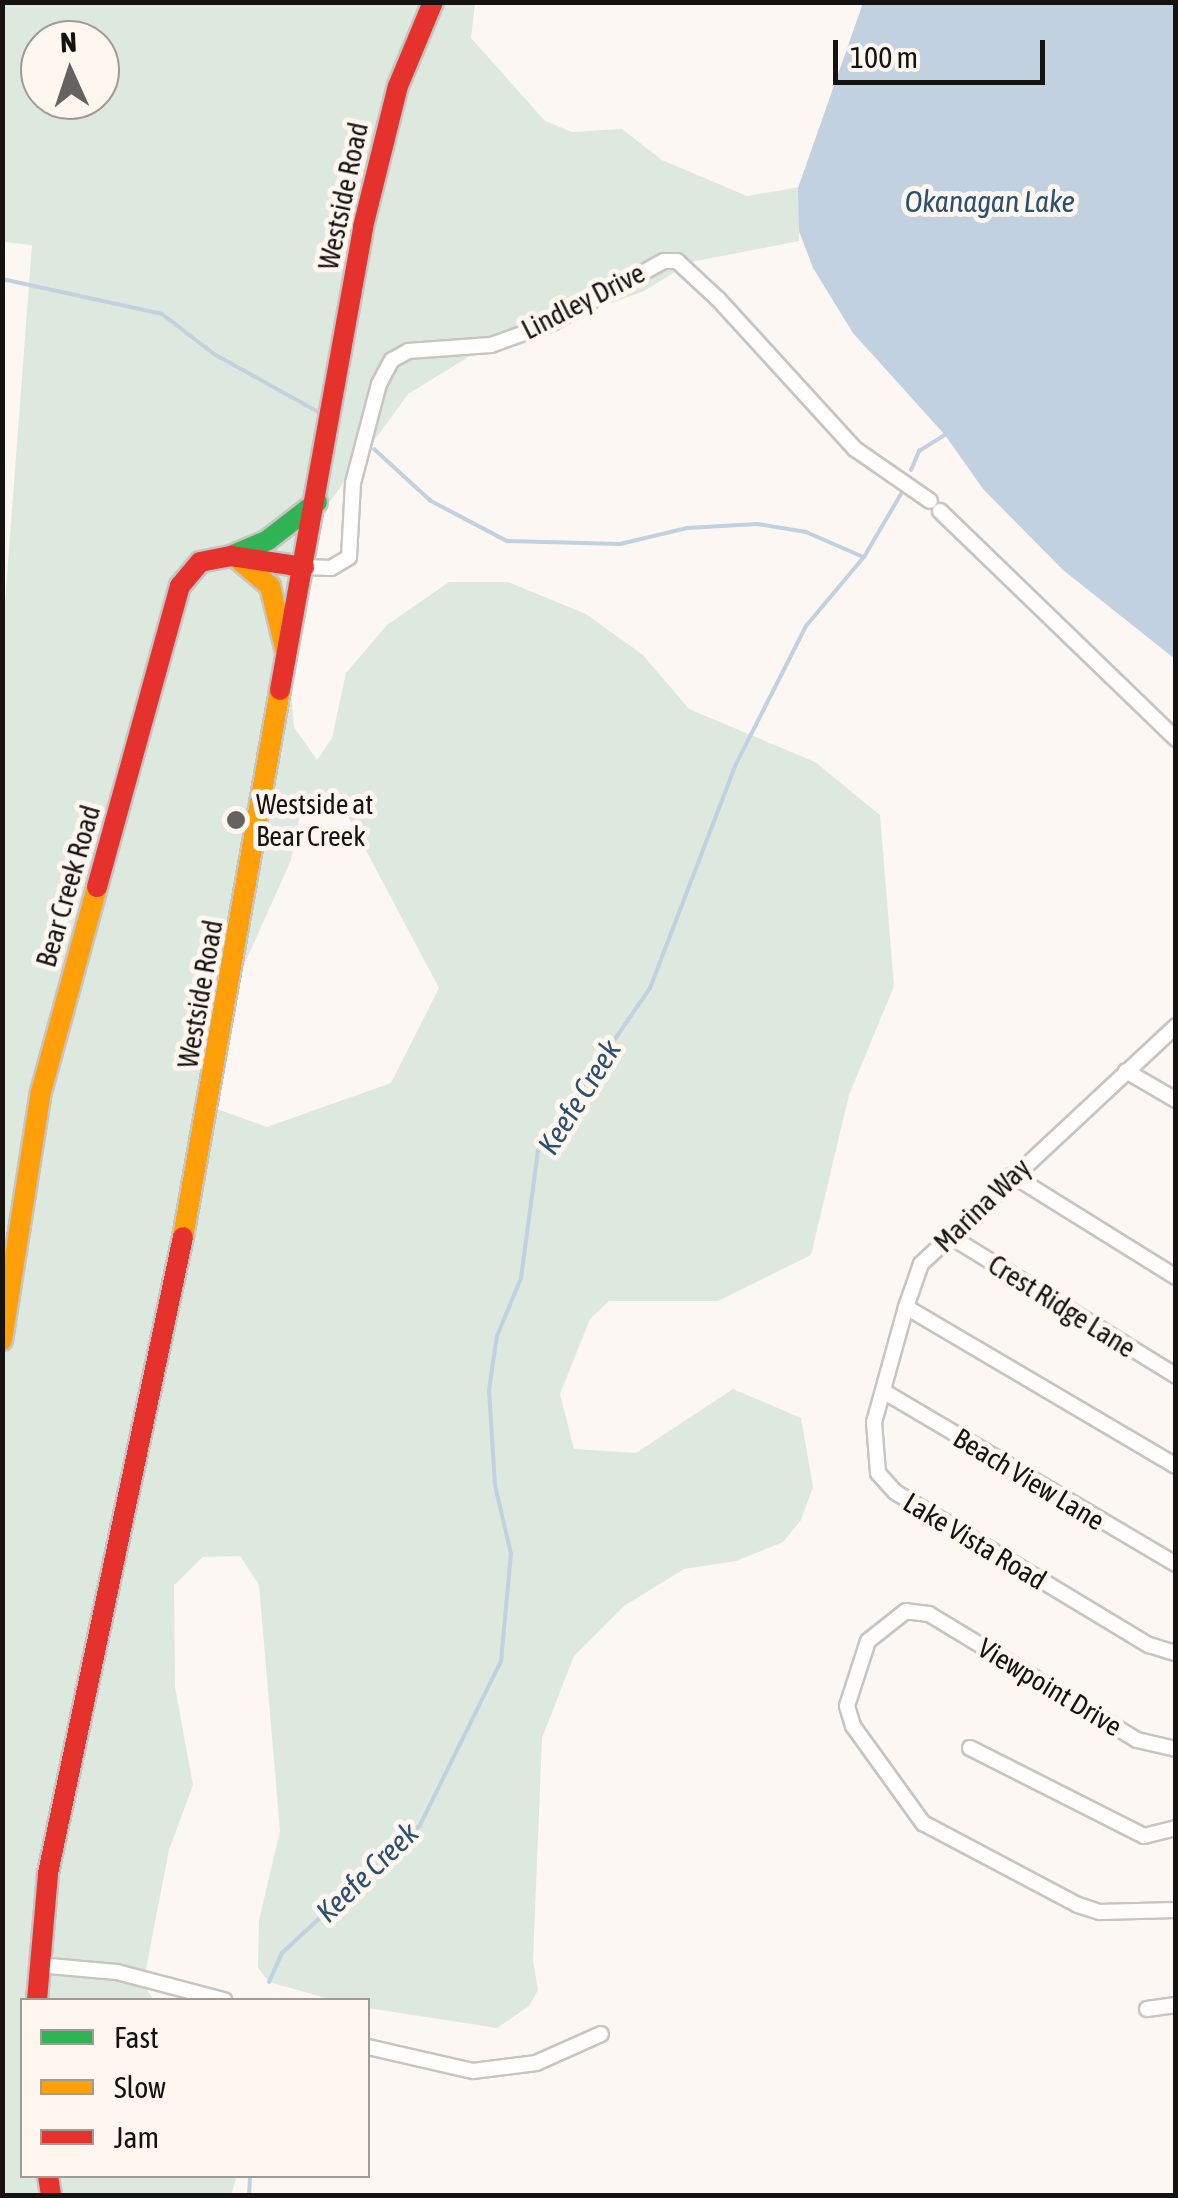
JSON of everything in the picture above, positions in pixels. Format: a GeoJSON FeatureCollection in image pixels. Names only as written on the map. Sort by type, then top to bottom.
{"type":"FeatureCollection","features":[{"type":"Feature","properties":{"kind":"main road","name":"Westside Road"},"geometry":{"type":"LineString","coordinates":[[36,1998],[48,1873],[174,1290],[380,146],[433,2]]}},
{"type":"Feature","properties":{"kind":"main road","name":"Bear Creek Road"},"geometry":{"type":"LineString","coordinates":[[2,1340],[41,1092],[180,586],[200,562],[232,556],[268,540],[317,502]]}},
{"type":"Feature","properties":{"kind":"main road"},"geometry":{"type":"LineString","coordinates":[[232,556],[304,567]]}},
{"type":"Feature","properties":{"kind":"main road"},"geometry":{"type":"LineString","coordinates":[[232,556],[270,586],[288,665]]}},
{"type":"Feature","properties":{"kind":"street","name":"Lindley Drive"},"geometry":{"type":"LineString","coordinates":[[304,567],[331,568],[348,557],[353,483],[379,384],[392,360],[408,352],[491,346],[552,323],[664,261],[677,261],[718,299],[855,449],[935,506],[1176,739]]}},
{"type":"Feature","properties":{"kind":"street","name":"Marina Way"},"geometry":{"type":"LineString","coordinates":[[906,1307],[920,1264],[1176,1026]]}},
{"type":"Feature","properties":{"kind":"street"},"geometry":{"type":"LineString","coordinates":[[1126,1070],[1176,1100]]}},
{"type":"Feature","properties":{"kind":"street"},"geometry":{"type":"LineString","coordinates":[[1012,1175],[1176,1276]]}},
{"type":"Feature","properties":{"kind":"street","name":"Crest Ridge Lane"},"geometry":{"type":"LineString","coordinates":[[948,1235],[1176,1376]]}},
{"type":"Feature","properties":{"kind":"street"},"geometry":{"type":"LineString","coordinates":[[906,1307],[1176,1466]]}},
{"type":"Feature","properties":{"kind":"street","name":"Lake Vista Road"},"geometry":{"type":"LineString","coordinates":[[906,1307],[871,1448],[878,1473],[895,1492],[1149,1646],[1176,1653]]}},
{"type":"Feature","properties":{"kind":"street","name":"Beach View Lane"},"geometry":{"type":"LineString","coordinates":[[883,1391],[1176,1564]]}},
{"type":"Feature","properties":{"kind":"street","name":"Viewpoint Drive"},"geometry":{"type":"LineString","coordinates":[[1176,1749],[1137,1740],[930,1614],[906,1611],[868,1641],[847,1706],[853,1726],[924,1823],[1078,1905],[1100,1912],[1176,1910]]}},
{"type":"Feature","properties":{"kind":"street"},"geometry":{"type":"LineString","coordinates":[[970,1748],[1144,1836],[1176,1828]]}},
{"type":"Feature","properties":{"kind":"street"},"geometry":{"type":"LineString","coordinates":[[38,1965],[117,1972],[216,1998]]}},
{"type":"Feature","properties":{"kind":"street"},"geometry":{"type":"LineString","coordinates":[[1147,2009],[1176,2005]]}},
{"type":"Feature","properties":{"kind":"street"},"geometry":{"type":"LineString","coordinates":[[370,2046],[473,2072],[536,2063],[600,2034]]}},
{"type":"Feature","properties":{"kind":"shaded area"},"geometry":{"type":"Polygon","coordinates":[[[3,3],[475,3],[471,38],[545,121],[572,132],[622,129],[662,160],[747,196],[800,187],[799,241],[691,262],[644,291],[470,356],[408,394],[302,540],[283,599],[294,727],[317,760],[332,738],[346,673],[387,625],[449,582],[508,582],[586,614],[643,655],[689,709],[815,762],[880,815],[894,986],[849,1095],[811,1255],[718,1301],[609,1301],[590,1319],[560,1394],[574,1449],[636,1453],[733,1389],[801,1418],[813,1487],[801,1520],[783,1542],[736,1561],[684,1569],[624,1606],[574,1656],[542,1738],[533,1960],[538,1990],[529,2006],[497,2028],[370,2008],[370,1998],[326,1998],[269,1982],[258,1968],[259,1920],[280,1831],[259,1585],[240,1556],[203,1557],[174,1585],[175,1687],[193,1785],[169,1850],[143,1984],[153,1998],[20,1998],[20,2178],[236,2178],[231,2195],[3,2196],[2,642],[32,245],[3,242],[3,3]],[[318,798],[299,819],[291,860],[206,1050],[214,1108],[267,1127],[391,1083],[439,988],[343,807],[318,798]]]}},
{"type":"Feature","properties":{"kind":"water","name":"Okanagan Lake"},"geometry":{"type":"Polygon","coordinates":[[[863,3],[1175,3],[1175,659],[1063,570],[983,489],[945,435],[853,333],[813,268],[799,231],[798,188],[863,3]]]}},
{"type":"Feature","properties":{"kind":"waterway"},"geometry":{"type":"LineString","coordinates":[[2,279],[162,314],[214,354],[320,413]]}},
{"type":"Feature","properties":{"kind":"waterway","name":"Keefe Creek"},"geometry":{"type":"LineString","coordinates":[[911,470],[919,451],[945,435]]}},
{"type":"Feature","properties":{"kind":"waterway"},"geometry":{"type":"LineString","coordinates":[[374,449],[431,501],[507,541],[620,544],[687,528],[757,524],[806,532],[861,556]]}},
{"type":"Feature","properties":{"kind":"waterway","name":"Keefe Creek"},"geometry":{"type":"LineString","coordinates":[[269,1982],[282,1953],[420,1825],[501,1661],[511,1554],[495,1485],[489,1390],[497,1336],[521,1278],[538,1151],[650,988],[735,766],[806,626],[864,557],[901,494]]}},
{"type":"Feature","properties":{"kind":"waterway","name":"Keefe Creek"},"geometry":{"type":"LineString","coordinates":[[249,2196],[250,2178]]}},
{"type":"Feature","properties":{"kind":"traffic: fast"},"geometry":{"type":"LineString","coordinates":[[233,555],[268,540],[317,502]]}},
{"type":"Feature","properties":{"kind":"traffic: slow"},"geometry":{"type":"LineString","coordinates":[[238,559],[270,586],[286,652]]}},
{"type":"Feature","properties":{"kind":"traffic: slow"},"geometry":{"type":"LineString","coordinates":[[183,1237],[280,690]]}},
{"type":"Feature","properties":{"kind":"traffic: slow"},"geometry":{"type":"LineString","coordinates":[[2,1340],[41,1092],[97,887]]}},
{"type":"Feature","properties":{"kind":"traffic: jam"},"geometry":{"type":"LineString","coordinates":[[280,690],[363,227],[398,86],[433,2]]}},
{"type":"Feature","properties":{"kind":"traffic: jam"},"geometry":{"type":"LineString","coordinates":[[97,887],[180,586],[200,562],[231,556],[304,567]]}},
{"type":"Feature","properties":{"kind":"traffic: jam"},"geometry":{"type":"LineString","coordinates":[[37,1998],[48,1873],[183,1237]]}},
{"type":"Feature","properties":{"kind":"traffic: jam"},"geometry":{"type":"LineString","coordinates":[[48,2178],[51,2196]]}},
{"type":"Feature","properties":{"kind":"place","name":"Westside at Bear Creek"},"geometry":{"type":"Point","coordinates":[236,820]}}]}
